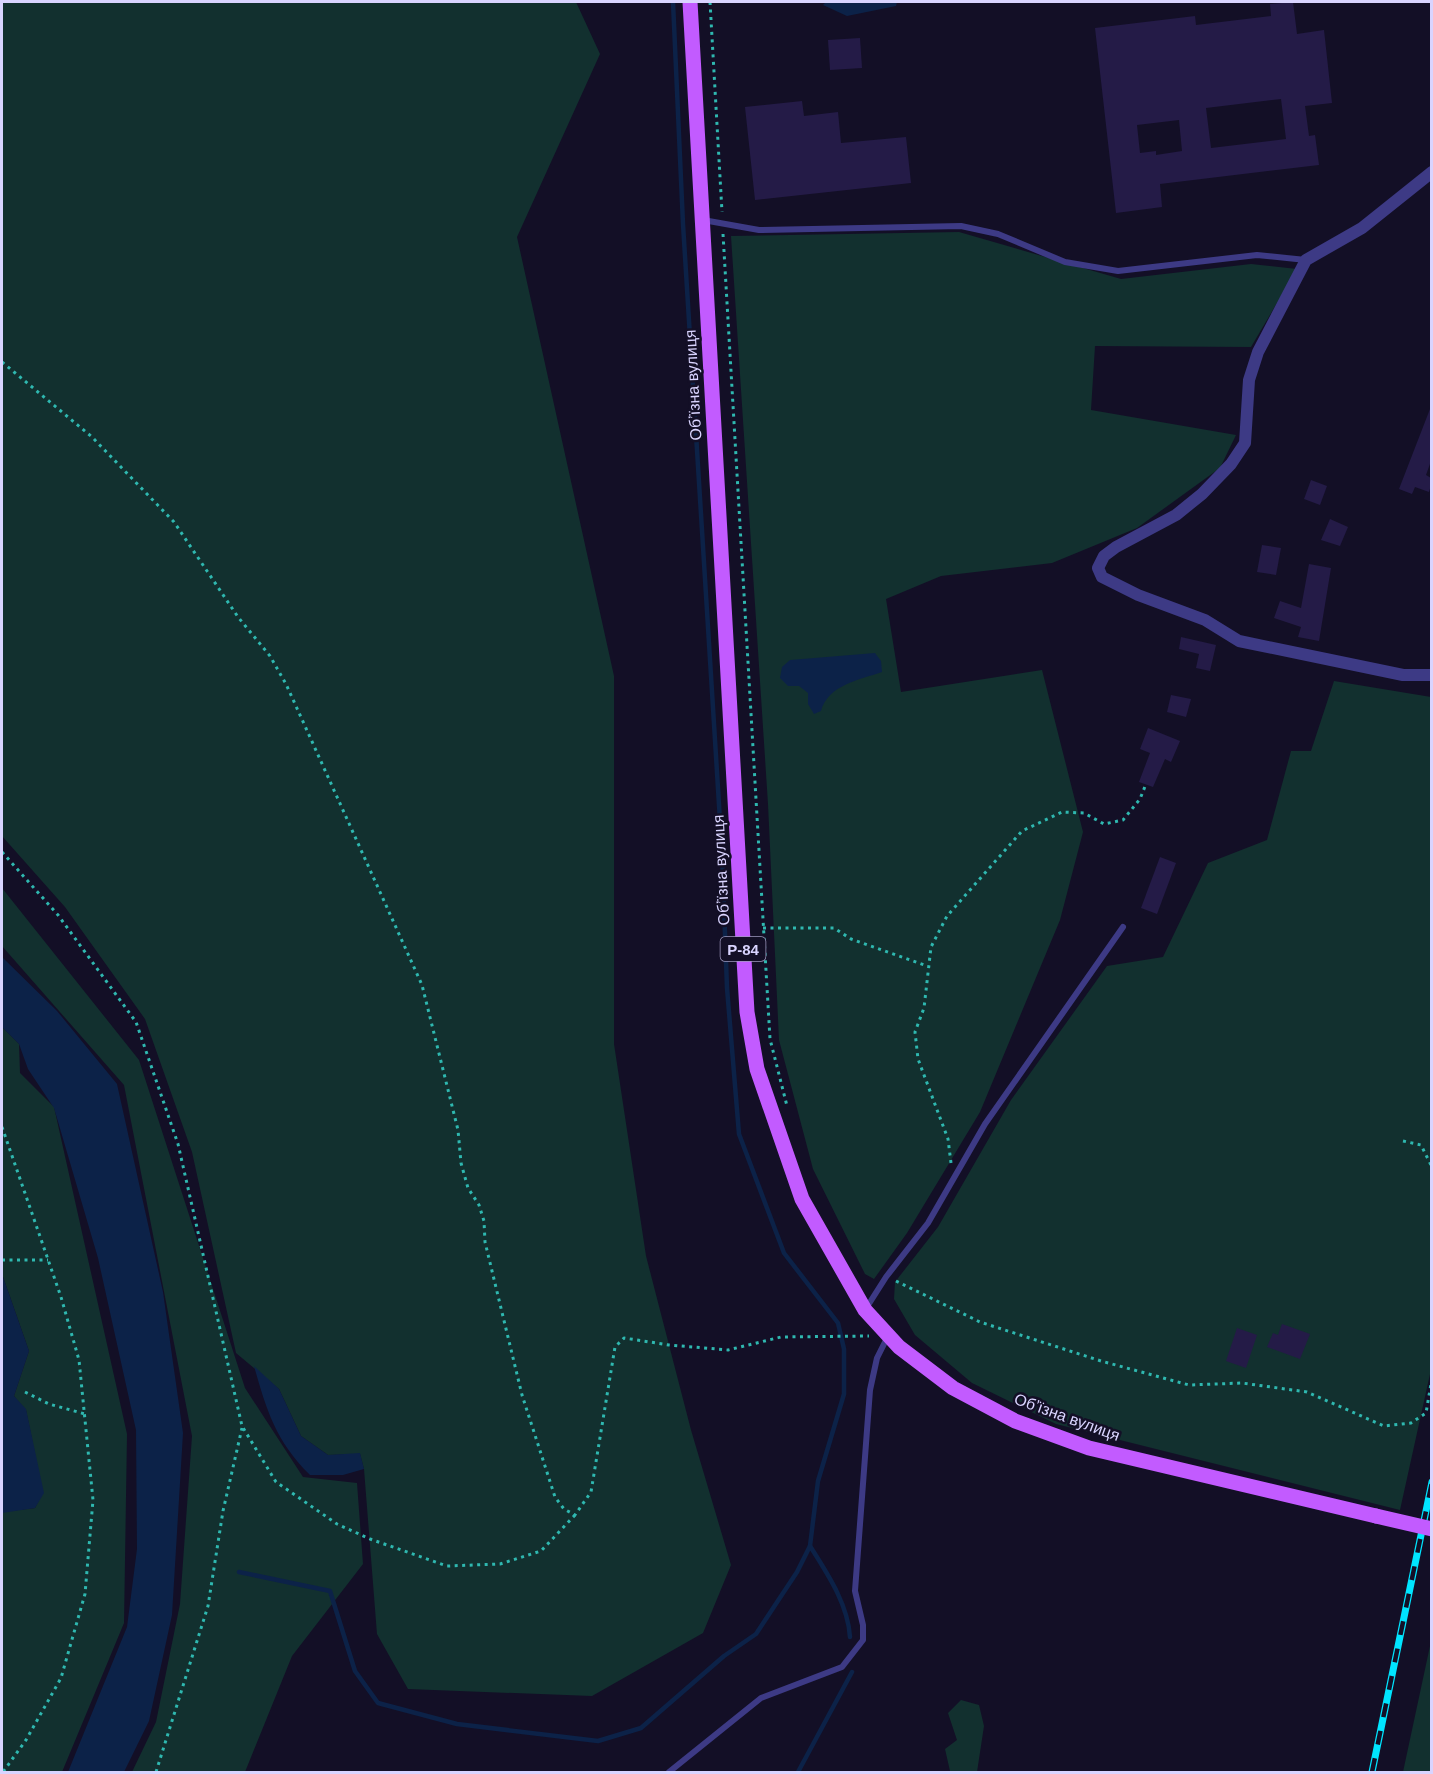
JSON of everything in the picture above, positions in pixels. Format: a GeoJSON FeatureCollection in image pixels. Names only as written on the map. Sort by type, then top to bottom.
{"type":"FeatureCollection","features":[{"type":"Feature","properties":{"kind":"main road","name":"Обʼїзна вулиця"},"geometry":{"type":"LineString","coordinates":[[690,2],[747,1012],[758,1069],[802,1199],[865,1310],[888,1336],[953,1388],[1015,1420],[1089,1448],[1431,1529]]}},
{"type":"Feature","properties":{"kind":"street"},"geometry":{"type":"LineString","coordinates":[[1431,172],[1362,228],[1306,260],[1258,352],[1249,380],[1245,443],[1231,464],[1202,494],[1176,514],[1104,556],[1098,568],[1102,577],[1138,595],[1205,620],[1239,641],[1403,675],[1431,675]]}},
{"type":"Feature","properties":{"kind":"lane"},"geometry":{"type":"LineString","coordinates":[[702,220],[759,230],[961,226],[998,234],[1065,262],[1118,272],[1257,255],[1306,260]]}},
{"type":"Feature","properties":{"kind":"lane"},"geometry":{"type":"LineString","coordinates":[[865,1310],[886,1277],[928,1223],[985,1124],[1123,927]]}},
{"type":"Feature","properties":{"kind":"lane"},"geometry":{"type":"LineString","coordinates":[[669,1773],[761,1698],[842,1667],[862,1640],[863,1624],[855,1591],[870,1390],[877,1358],[888,1336]]}},
{"type":"Feature","properties":{"kind":"path"},"geometry":{"type":"LineString","coordinates":[[710,2],[770,1039],[790,1115]]}},
{"type":"Feature","properties":{"kind":"path"},"geometry":{"type":"LineString","coordinates":[[2,362],[92,437],[174,522],[238,617],[270,656],[286,684],[422,985],[458,1130],[461,1163],[468,1188],[479,1205],[484,1221],[485,1242],[522,1395],[555,1497],[564,1509],[575,1515]]}},
{"type":"Feature","properties":{"kind":"path"},"geometry":{"type":"LineString","coordinates":[[953,1180],[948,1139],[918,1059],[915,1032],[924,1008],[927,966],[931,947],[947,916],[1022,831],[1062,812],[1084,813],[1104,824],[1123,820],[1140,799],[1146,784]]}},
{"type":"Feature","properties":{"kind":"path"},"geometry":{"type":"LineString","coordinates":[[2,852],[58,915],[136,1022],[178,1144],[242,1426],[276,1482],[337,1524],[370,1539],[447,1566],[500,1564],[541,1551],[575,1515],[591,1492],[615,1347],[624,1338],[728,1350],[781,1337],[848,1337]]}},
{"type":"Feature","properties":{"kind":"path"},"geometry":{"type":"LineString","coordinates":[[763,928],[834,928],[851,939],[927,966]]}},
{"type":"Feature","properties":{"kind":"path"},"geometry":{"type":"LineString","coordinates":[[2,1127],[80,1360],[93,1500],[85,1594],[61,1678],[26,1740],[3,1773]]}},
{"type":"Feature","properties":{"kind":"path"},"geometry":{"type":"LineString","coordinates":[[1403,1141],[1422,1145],[1431,1167]]}},
{"type":"Feature","properties":{"kind":"path"},"geometry":{"type":"LineString","coordinates":[[2,1260],[48,1260]]}},
{"type":"Feature","properties":{"kind":"path"},"geometry":{"type":"LineString","coordinates":[[886,1277],[980,1322],[1101,1361],[1189,1385],[1242,1383],[1307,1392],[1384,1426],[1410,1423],[1426,1413],[1431,1378]]}},
{"type":"Feature","properties":{"kind":"path"},"geometry":{"type":"LineString","coordinates":[[25,1392],[49,1404],[85,1414]]}},
{"type":"Feature","properties":{"kind":"path"},"geometry":{"type":"LineString","coordinates":[[156,1773],[208,1606],[223,1511],[242,1426]]}},
{"type":"Feature","properties":{"kind":"green space"},"geometry":{"type":"Polygon","coordinates":[[[2,2],[576,2],[600,54],[517,237],[614,676],[614,1044],[646,1256],[691,1430],[731,1565],[703,1633],[592,1696],[408,1689],[377,1634],[364,1469],[360,1454],[328,1455],[301,1436],[279,1389],[236,1353],[192,1152],[145,1019],[65,907],[2,836],[2,2]]]}},
{"type":"Feature","properties":{"kind":"green space"},"geometry":{"type":"Polygon","coordinates":[[[959,232],[1121,279],[1251,264],[1297,269],[1251,347],[1095,346],[1091,410],[1236,435],[1220,468],[1137,528],[1052,563],[941,576],[886,599],[901,692],[1042,670],[1083,832],[1060,920],[980,1112],[907,1233],[874,1279],[865,1274],[813,1169],[779,1040],[768,804],[731,236],[959,232]]]}},
{"type":"Feature","properties":{"kind":"green space"},"geometry":{"type":"Polygon","coordinates":[[[1334,681],[1431,697],[1432,1365],[1400,1510],[1056,1424],[972,1383],[915,1335],[894,1299],[895,1282],[938,1227],[1011,1100],[1107,966],[1163,957],[1208,863],[1267,840],[1291,751],[1311,751],[1334,681]]]}},
{"type":"Feature","properties":{"kind":"green space"},"geometry":{"type":"Polygon","coordinates":[[[2,888],[139,1060],[245,1388],[303,1477],[357,1483],[363,1564],[292,1656],[245,1772],[132,1772],[156,1722],[180,1604],[192,1436],[124,1085],[2,946],[2,888]]]}},
{"type":"Feature","properties":{"kind":"green space"},"geometry":{"type":"Polygon","coordinates":[[[2,1027],[19,1044],[20,1073],[54,1107],[127,1434],[124,1623],[62,1772],[2,1772],[2,1512],[35,1508],[43,1493],[26,1410],[14,1396],[29,1351],[2,1274],[2,1027]]]}},
{"type":"Feature","properties":{"kind":"green space"},"geometry":{"type":"Polygon","coordinates":[[[1431,1644],[1431,1772],[1403,1772],[1430,1646],[1431,1644]]]}},
{"type":"Feature","properties":{"kind":"green space"},"geometry":{"type":"Polygon","coordinates":[[[961,1700],[979,1705],[984,1726],[977,1772],[948,1772],[950,1771],[945,1749],[957,1740],[948,1713],[961,1700]]]}},
{"type":"Feature","properties":{"kind":"water"},"geometry":{"type":"Polygon","coordinates":[[[826,2],[897,2],[896,6],[847,16],[823,5],[826,2]]]}},
{"type":"Feature","properties":{"kind":"water"},"geometry":{"type":"Polygon","coordinates":[[[875,653],[881,661],[882,672],[837,689],[830,695],[821,711],[814,714],[808,704],[808,693],[799,686],[788,686],[780,678],[782,667],[790,660],[875,653]]]}},
{"type":"Feature","properties":{"kind":"water"},"geometry":{"type":"Polygon","coordinates":[[[2,957],[57,1011],[117,1084],[163,1292],[183,1433],[172,1615],[149,1721],[124,1772],[68,1772],[127,1627],[137,1549],[136,1430],[98,1258],[54,1108],[28,1069],[19,1044],[2,1027],[2,957]]]}},
{"type":"Feature","properties":{"kind":"water"},"geometry":{"type":"Polygon","coordinates":[[[2,1274],[29,1351],[14,1396],[26,1409],[44,1493],[35,1508],[2,1513],[2,1274]]]}},
{"type":"Feature","properties":{"kind":"water"},"geometry":{"type":"Polygon","coordinates":[[[254,1366],[279,1389],[301,1436],[328,1455],[360,1453],[364,1469],[343,1475],[310,1475],[289,1450],[274,1425],[254,1366]]]}},
{"type":"Feature","properties":{"kind":"building"},"geometry":{"type":"Polygon","coordinates":[[[1293,2],[1297,34],[1324,30],[1332,103],[1305,106],[1309,136],[1315,135],[1319,165],[1160,184],[1162,207],[1116,213],[1095,28],[1195,16],[1196,25],[1271,16],[1270,4],[1293,2]],[[1281,99],[1206,108],[1211,148],[1286,139],[1281,99]],[[1179,120],[1137,125],[1140,153],[1156,151],[1156,155],[1182,151],[1179,120]]]}},
{"type":"Feature","properties":{"kind":"building"},"geometry":{"type":"Polygon","coordinates":[[[860,38],[862,68],[830,70],[828,40],[860,38]]]}},
{"type":"Feature","properties":{"kind":"building"},"geometry":{"type":"Polygon","coordinates":[[[802,101],[804,116],[838,112],[841,143],[906,137],[911,183],[755,200],[745,107],[802,101]]]}},
{"type":"Feature","properties":{"kind":"building"},"geometry":{"type":"Polygon","coordinates":[[[1430,409],[1431,461],[1426,475],[1431,478],[1431,485],[1429,492],[1415,487],[1412,494],[1399,489],[1430,409]]]}},
{"type":"Feature","properties":{"kind":"building"},"geometry":{"type":"Polygon","coordinates":[[[1311,480],[1327,486],[1320,505],[1304,499],[1311,480]]]}},
{"type":"Feature","properties":{"kind":"building"},"geometry":{"type":"Polygon","coordinates":[[[1330,519],[1348,527],[1340,546],[1321,540],[1330,519]]]}},
{"type":"Feature","properties":{"kind":"building"},"geometry":{"type":"Polygon","coordinates":[[[1262,545],[1281,548],[1276,575],[1257,572],[1262,545]]]}},
{"type":"Feature","properties":{"kind":"building"},"geometry":{"type":"Polygon","coordinates":[[[1309,564],[1331,568],[1319,641],[1298,637],[1301,627],[1274,618],[1280,601],[1301,608],[1309,564]]]}},
{"type":"Feature","properties":{"kind":"building"},"geometry":{"type":"Polygon","coordinates":[[[1181,637],[1216,645],[1210,671],[1196,668],[1199,654],[1179,649],[1181,637]]]}},
{"type":"Feature","properties":{"kind":"building"},"geometry":{"type":"Polygon","coordinates":[[[1171,695],[1191,699],[1186,717],[1167,712],[1171,695]]]}},
{"type":"Feature","properties":{"kind":"building"},"geometry":{"type":"Polygon","coordinates":[[[1148,728],[1180,741],[1171,762],[1165,759],[1153,787],[1139,782],[1150,753],[1140,749],[1148,728]]]}},
{"type":"Feature","properties":{"kind":"building"},"geometry":{"type":"Polygon","coordinates":[[[1160,857],[1176,863],[1157,914],[1141,908],[1160,857]]]}},
{"type":"Feature","properties":{"kind":"building"},"geometry":{"type":"Polygon","coordinates":[[[1282,1324],[1310,1334],[1300,1359],[1267,1347],[1273,1333],[1278,1335],[1282,1324]]]}},
{"type":"Feature","properties":{"kind":"building"},"geometry":{"type":"Polygon","coordinates":[[[1237,1328],[1257,1335],[1246,1368],[1226,1361],[1237,1328]]]}},
{"type":"Feature","properties":{"kind":"waterway"},"geometry":{"type":"LineString","coordinates":[[673,2],[683,224],[722,853],[727,988],[739,1134],[784,1253],[838,1323],[844,1349],[844,1394],[818,1481],[810,1546]]}},
{"type":"Feature","properties":{"kind":"waterway"},"geometry":{"type":"LineString","coordinates":[[239,1572],[330,1591],[355,1671],[378,1703],[457,1724],[598,1741],[641,1728],[724,1656],[756,1634],[797,1572],[810,1546],[841,1601],[850,1637]]}},
{"type":"Feature","properties":{"kind":"waterway"},"geometry":{"type":"LineString","coordinates":[[798,1772],[852,1672]]}},
{"type":"Feature","properties":{"kind":"railway"},"geometry":{"type":"LineString","coordinates":[[1372,1772],[1432,1482]]}}]}
